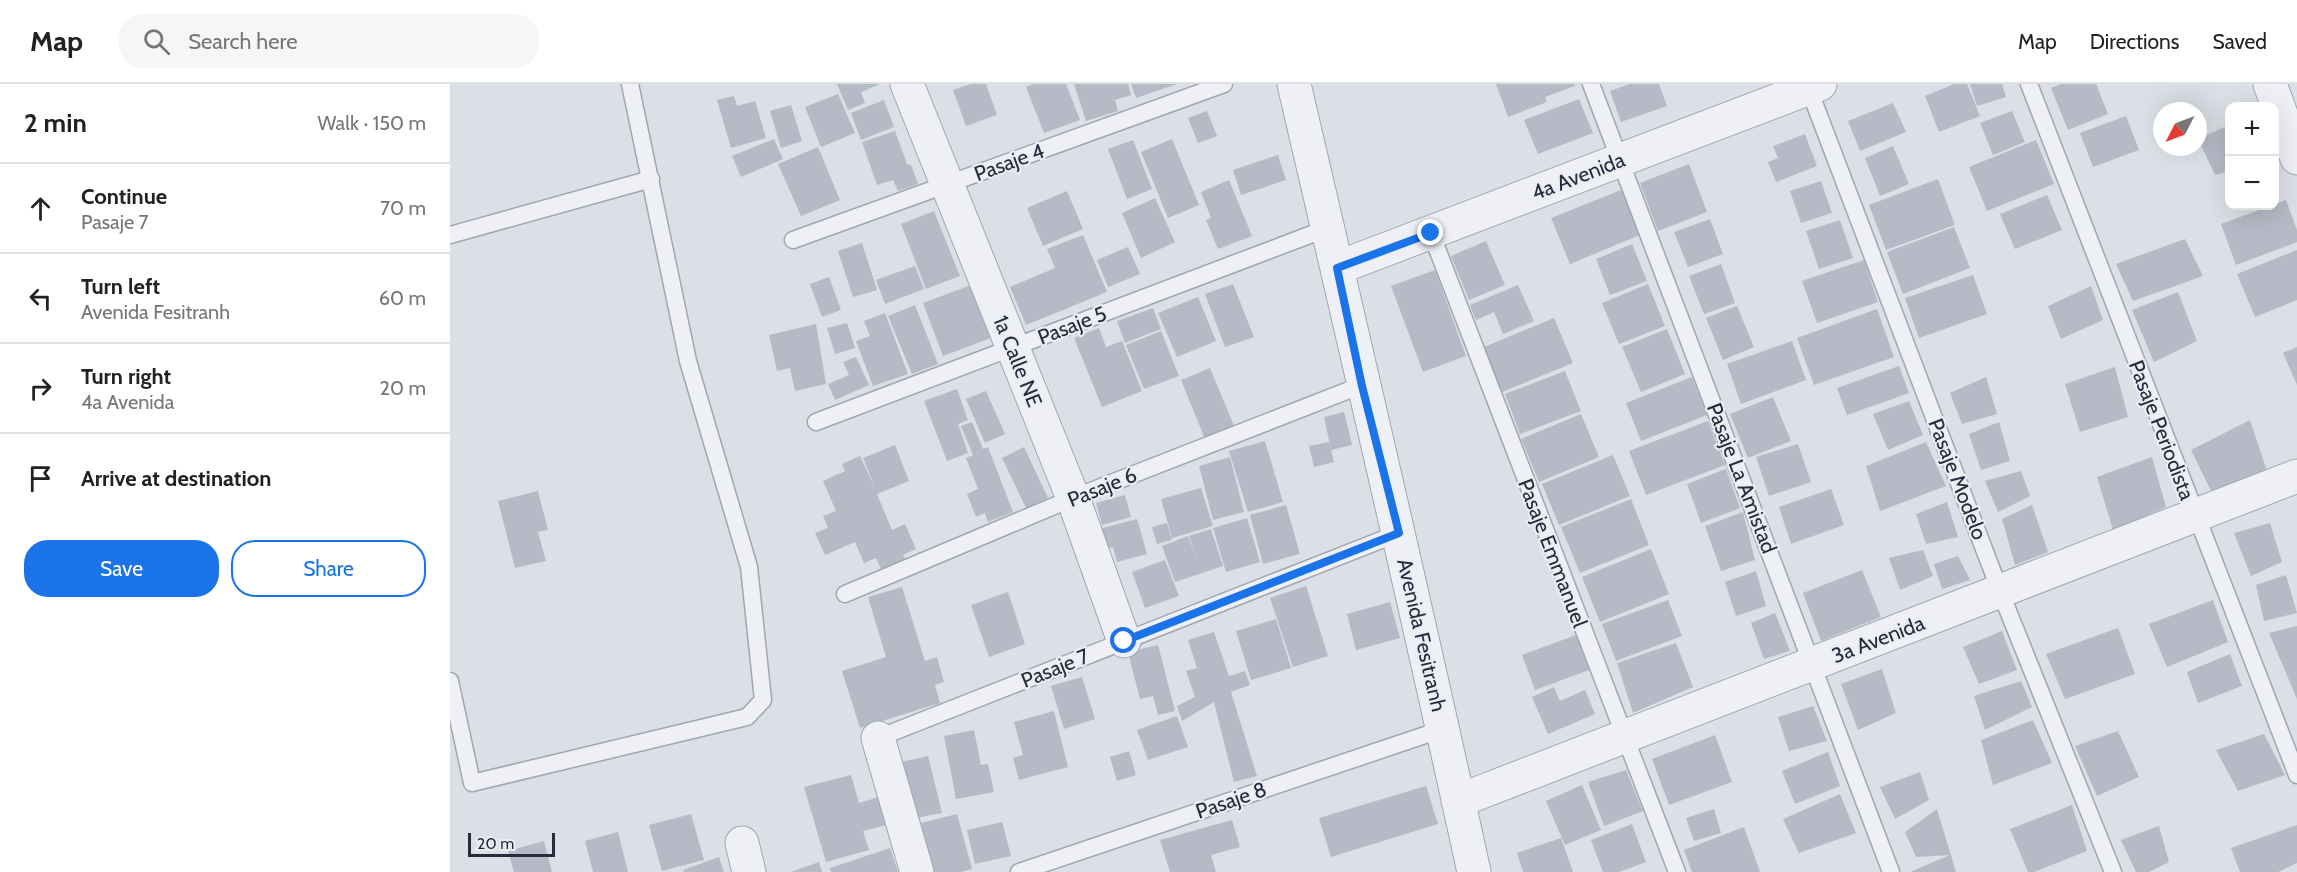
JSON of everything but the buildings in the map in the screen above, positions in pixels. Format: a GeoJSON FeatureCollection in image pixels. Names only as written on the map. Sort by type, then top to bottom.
{"type":"FeatureCollection","features":[{"type":"Feature","properties":{"kind":"street","name":"1a Calle NE"},"geometry":{"type":"LineString","coordinates":[[907,84],[1073,498],[1124,641]]}},
{"type":"Feature","properties":{"kind":"street","name":"Avenida Fesitranh"},"geometry":{"type":"LineString","coordinates":[[1294,84],[1362,386],[1399,533],[1474,872]]}},
{"type":"Feature","properties":{"kind":"street"},"geometry":{"type":"LineString","coordinates":[[2270,84],[2297,158]]}},
{"type":"Feature","properties":{"kind":"street","name":"4a Avenida"},"geometry":{"type":"LineString","coordinates":[[1337,268],[1812,85]]}},
{"type":"Feature","properties":{"kind":"street","name":"3a Avenida"},"geometry":{"type":"LineString","coordinates":[[1458,801],[2297,476]]}},
{"type":"Feature","properties":{"kind":"street"},"geometry":{"type":"LineString","coordinates":[[878,738],[917,872]]}},
{"type":"Feature","properties":{"kind":"lane"},"geometry":{"type":"LineString","coordinates":[[450,681],[472,783],[747,717],[763,700],[749,567],[688,361],[630,84]]}},
{"type":"Feature","properties":{"kind":"lane","name":"Pasaje 4"},"geometry":{"type":"LineString","coordinates":[[793,240],[1224,84]]}},
{"type":"Feature","properties":{"kind":"lane","name":"Pasaje La Amistad"},"geometry":{"type":"LineString","coordinates":[[1591,84],[1891,872]]}},
{"type":"Feature","properties":{"kind":"lane","name":"Pasaje Periodista"},"geometry":{"type":"LineString","coordinates":[[2029,84],[2297,775]]}},
{"type":"Feature","properties":{"kind":"lane","name":"Pasaje Modelo"},"geometry":{"type":"LineString","coordinates":[[1812,85],[2000,591],[2113,872]]}},
{"type":"Feature","properties":{"kind":"lane"},"geometry":{"type":"LineString","coordinates":[[450,235],[651,179]]}},
{"type":"Feature","properties":{"kind":"lane","name":"Pasaje 5"},"geometry":{"type":"LineString","coordinates":[[816,422],[1328,228]]}},
{"type":"Feature","properties":{"kind":"lane","name":"Pasaje Emmanuel"},"geometry":{"type":"LineString","coordinates":[[1431,233],[1677,872]]}},
{"type":"Feature","properties":{"kind":"lane","name":"Pasaje 6"},"geometry":{"type":"LineString","coordinates":[[845,594],[1073,498],[1362,386]]}},
{"type":"Feature","properties":{"kind":"lane","name":"Pasaje 7"},"geometry":{"type":"LineString","coordinates":[[878,738],[1399,533]]}},
{"type":"Feature","properties":{"kind":"lane","name":"Pasaje 8"},"geometry":{"type":"LineString","coordinates":[[1019,872],[1443,729]]}},
{"type":"Feature","properties":{"kind":"route"},"geometry":{"type":"LineString","coordinates":[[1124,641],[1399,533],[1362,386],[1337,268],[1431,233]]}}]}
